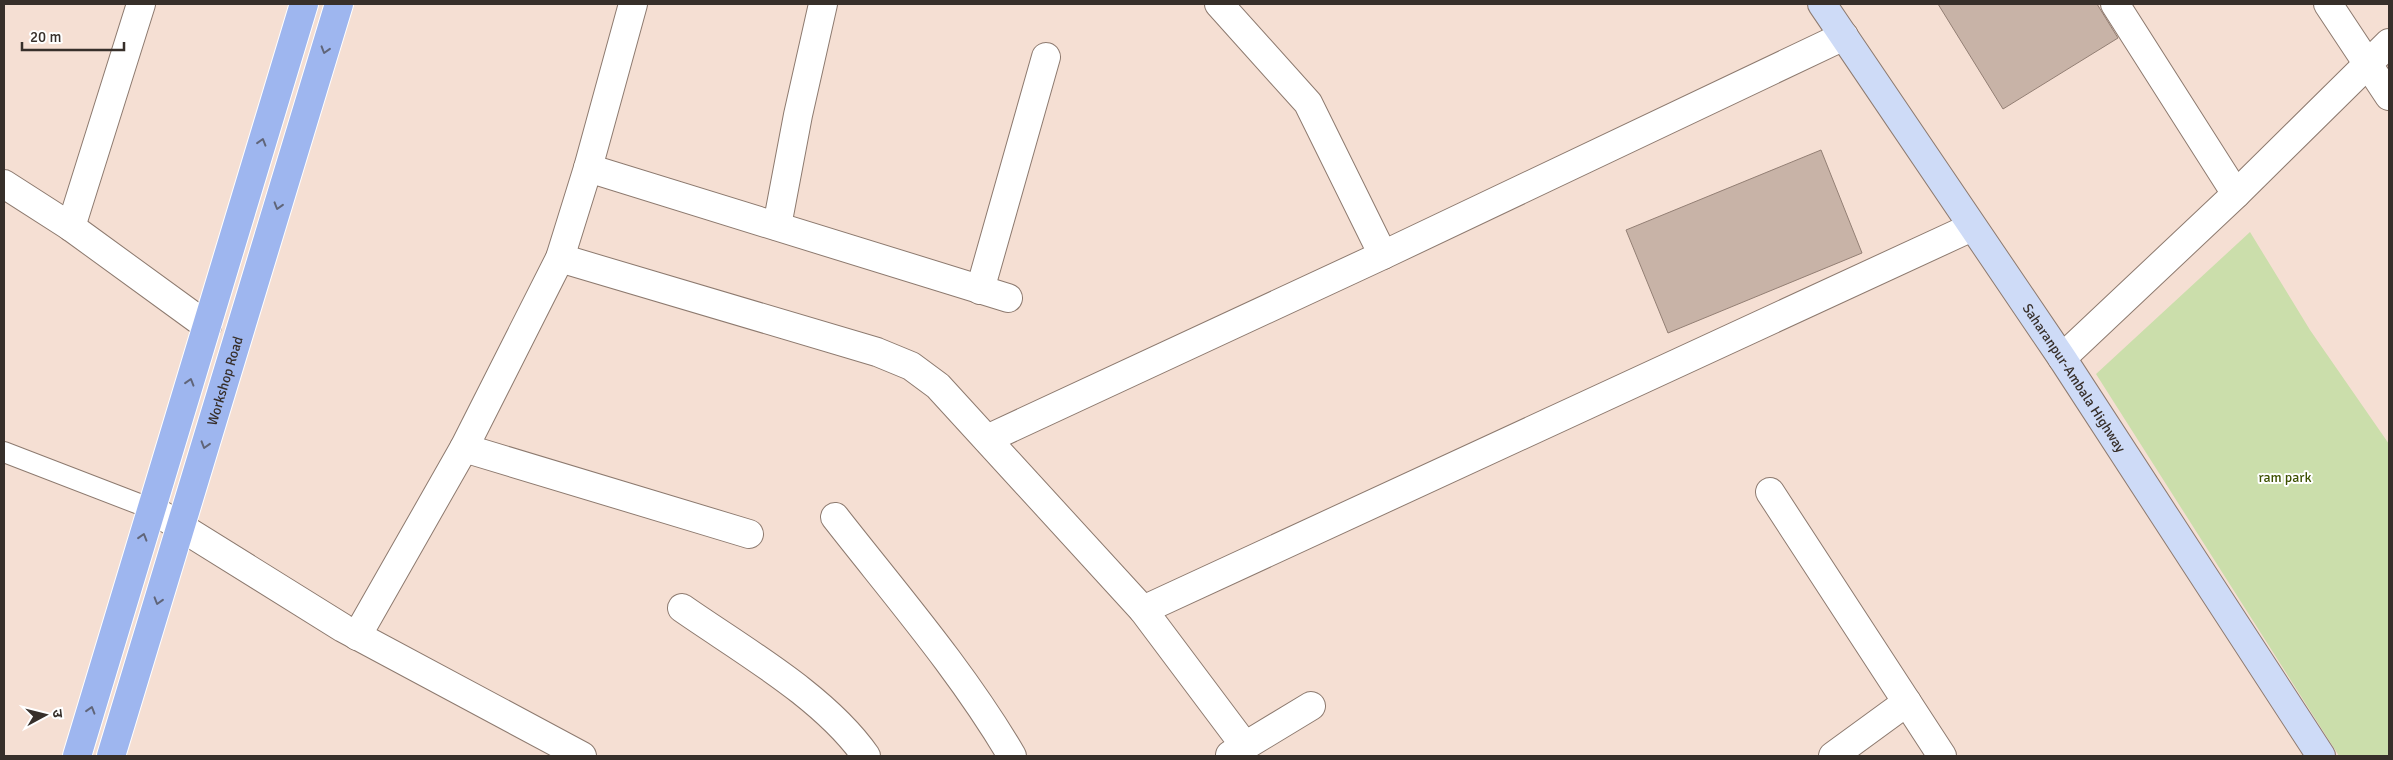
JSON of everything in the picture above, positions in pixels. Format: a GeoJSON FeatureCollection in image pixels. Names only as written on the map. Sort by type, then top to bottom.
{"type":"FeatureCollection","features":[{"type":"Feature","properties":{"kind":"main road"},"geometry":{"type":"LineString","coordinates":[[77,756],[304,4]]}},
{"type":"Feature","properties":{"kind":"main road","name":"Workshop Road"},"geometry":{"type":"LineString","coordinates":[[111,756],[339,4]]}},
{"type":"Feature","properties":{"kind":"main road","name":"Saharanpur-Ambala Highway"},"geometry":{"type":"LineString","coordinates":[[1822,4],[2062,358],[2321,756]]}},
{"type":"Feature","properties":{"kind":"street"},"geometry":{"type":"LineString","coordinates":[[72,227],[142,4]]}},
{"type":"Feature","properties":{"kind":"street"},"geometry":{"type":"LineString","coordinates":[[357,636],[464,448],[560,258],[588,168],[633,4]]}},
{"type":"Feature","properties":{"kind":"street"},"geometry":{"type":"LineString","coordinates":[[777,226],[798,115],[823,4]]}},
{"type":"Feature","properties":{"kind":"street"},"geometry":{"type":"LineString","coordinates":[[1219,4],[1308,103],[1382,255]]}},
{"type":"Feature","properties":{"kind":"street"},"geometry":{"type":"LineString","coordinates":[[2115,4],[2236,194]]}},
{"type":"Feature","properties":{"kind":"street"},"geometry":{"type":"LineString","coordinates":[[2328,4],[2389,96]]}},
{"type":"Feature","properties":{"kind":"street"},"geometry":{"type":"LineString","coordinates":[[987,439],[1382,255],[1844,36]]}},
{"type":"Feature","properties":{"kind":"street"},"geometry":{"type":"LineString","coordinates":[[2062,358],[2236,194],[2369,65],[2389,43]]}},
{"type":"Feature","properties":{"kind":"street"},"geometry":{"type":"LineString","coordinates":[[980,290],[1046,57]]}},
{"type":"Feature","properties":{"kind":"street"},"geometry":{"type":"LineString","coordinates":[[588,168],[1008,298]]}},
{"type":"Feature","properties":{"kind":"street"},"geometry":{"type":"LineString","coordinates":[[4,184],[72,227],[206,326]]}},
{"type":"Feature","properties":{"kind":"street"},"geometry":{"type":"LineString","coordinates":[[1143,610],[1972,227]]}},
{"type":"Feature","properties":{"kind":"street"},"geometry":{"type":"LineString","coordinates":[[560,258],[876,352],[911,366],[938,386],[1143,610],[1237,751],[1311,706]]}},
{"type":"Feature","properties":{"kind":"street"},"geometry":{"type":"LineString","coordinates":[[464,448],[749,534]]}},
{"type":"Feature","properties":{"kind":"street"},"geometry":{"type":"LineString","coordinates":[[1770,492],[1942,756]]}},
{"type":"Feature","properties":{"kind":"street"},"geometry":{"type":"LineString","coordinates":[[152,508],[357,636],[582,756]]}},
{"type":"Feature","properties":{"kind":"street"},"geometry":{"type":"LineString","coordinates":[[835,517],[961,678],[991,719],[1012,756]]}},
{"type":"Feature","properties":{"kind":"street"},"geometry":{"type":"LineString","coordinates":[[682,608],[810,697],[856,741],[866,756]]}},
{"type":"Feature","properties":{"kind":"street"},"geometry":{"type":"LineString","coordinates":[[1833,756],[1907,702]]}},
{"type":"Feature","properties":{"kind":"lane"},"geometry":{"type":"LineString","coordinates":[[4,452],[152,508]]}},
{"type":"Feature","properties":{"kind":"green space","name":"ram park"},"geometry":{"type":"Polygon","coordinates":[[[2250,232],[2310,330],[2389,444],[2389,756],[2339,756],[2096,374],[2250,232]]]}},
{"type":"Feature","properties":{"kind":"building"},"geometry":{"type":"Polygon","coordinates":[[[1938,4],[2097,4],[2118,38],[2003,109],[1938,4]]]}},
{"type":"Feature","properties":{"kind":"building"},"geometry":{"type":"Polygon","coordinates":[[[1821,150],[1862,253],[1668,333],[1626,230],[1821,150]]]}}]}
